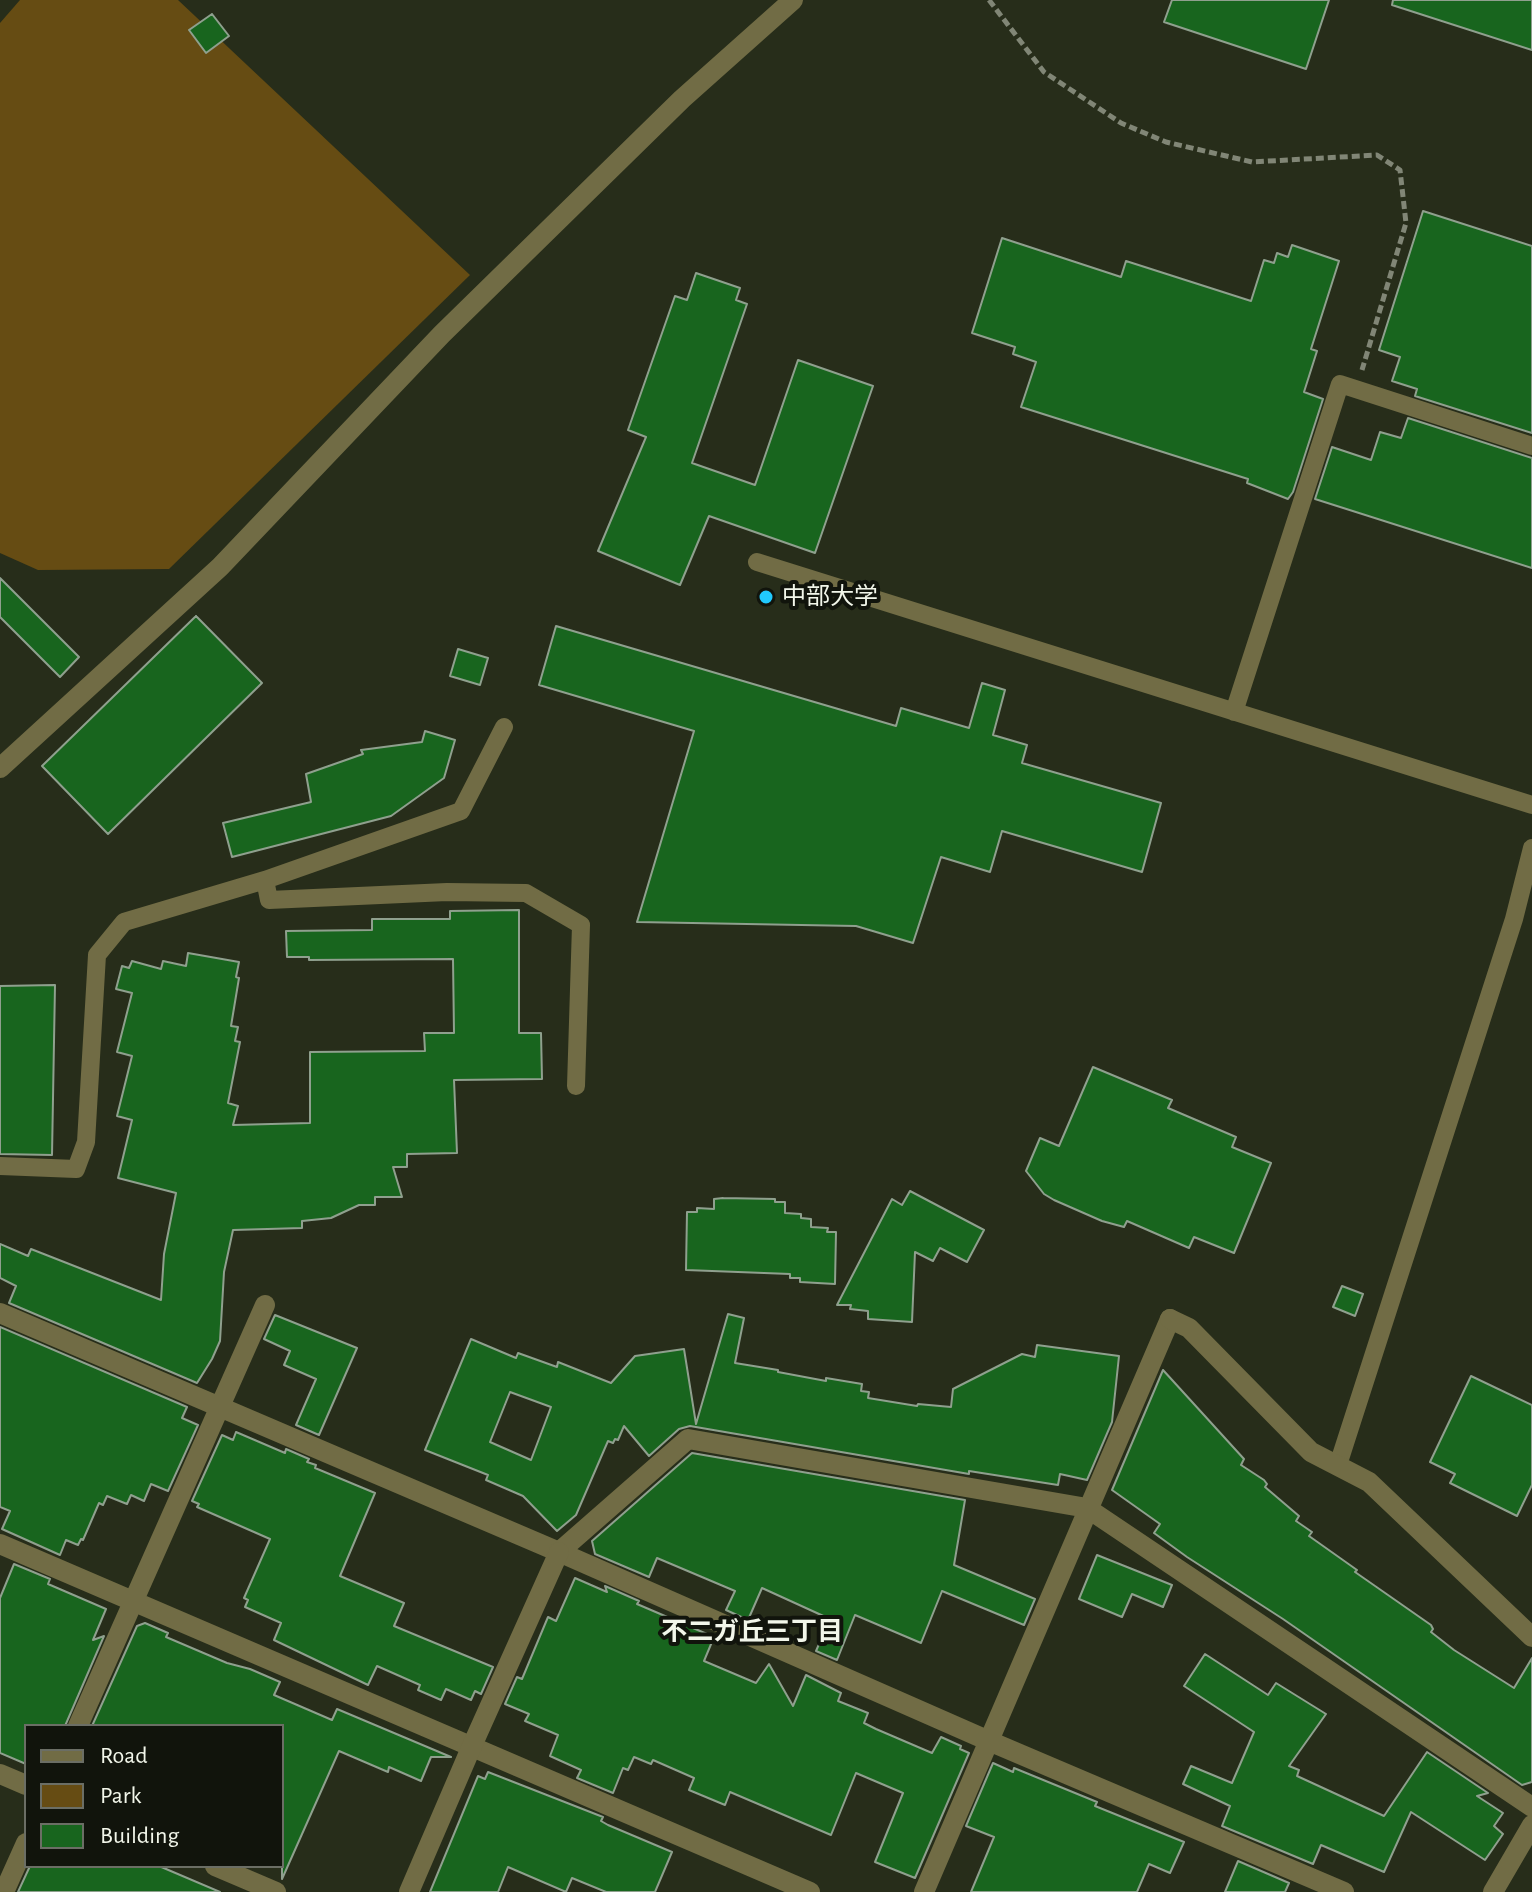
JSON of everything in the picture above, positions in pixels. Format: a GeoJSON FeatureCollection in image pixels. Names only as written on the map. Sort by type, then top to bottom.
{"type":"FeatureCollection","features":[{"type":"Feature","properties":{"kind":"street"},"geometry":{"type":"LineString","coordinates":[[0,768],[220,567],[442,334],[682,99],[793,0]]}},
{"type":"Feature","properties":{"kind":"street"},"geometry":{"type":"LineString","coordinates":[[79,1724],[265,1305]]}},
{"type":"Feature","properties":{"kind":"street"},"geometry":{"type":"LineString","coordinates":[[0,1313],[1344,1892]]}},
{"type":"Feature","properties":{"kind":"street"},"geometry":{"type":"LineString","coordinates":[[924,1892],[1170,1319],[1189,1328],[1311,1452],[1369,1482],[1532,1637]]}},
{"type":"Feature","properties":{"kind":"street"},"geometry":{"type":"LineString","coordinates":[[409,1892],[559,1552],[688,1439],[1087,1508],[1532,1807]]}},
{"type":"Feature","properties":{"kind":"street"},"geometry":{"type":"LineString","coordinates":[[0,1544],[810,1892]]}},
{"type":"Feature","properties":{"kind":"street"},"geometry":{"type":"LineString","coordinates":[[0,1774],[24,1784]]}},
{"type":"Feature","properties":{"kind":"street"},"geometry":{"type":"LineString","coordinates":[[1493,1892],[1532,1825]]}},
{"type":"Feature","properties":{"kind":"street"},"geometry":{"type":"LineString","coordinates":[[4,1892],[24,1847]]}},
{"type":"Feature","properties":{"kind":"street"},"geometry":{"type":"LineString","coordinates":[[220,1868],[276,1892]]}},
{"type":"Feature","properties":{"kind":"lane"},"geometry":{"type":"LineString","coordinates":[[1234,712],[1340,384],[1532,446]]}},
{"type":"Feature","properties":{"kind":"lane"},"geometry":{"type":"LineString","coordinates":[[757,562],[1532,805]]}},
{"type":"Feature","properties":{"kind":"lane"},"geometry":{"type":"LineString","coordinates":[[0,1166],[76,1169],[86,1142],[97,955],[124,922],[265,880],[461,811],[504,727]]}},
{"type":"Feature","properties":{"kind":"lane"},"geometry":{"type":"LineString","coordinates":[[1338,1465],[1514,919],[1532,848]]}},
{"type":"Feature","properties":{"kind":"lane"},"geometry":{"type":"LineString","coordinates":[[265,880],[269,900],[447,892],[526,893],[581,925],[576,1086]]}},
{"type":"Feature","properties":{"kind":"path"},"geometry":{"type":"LineString","coordinates":[[989,0],[1044,72],[1121,123],[1166,142],[1252,162],[1377,155],[1400,170],[1406,223],[1356,390]]}},
{"type":"Feature","properties":{"kind":"green space"},"geometry":{"type":"Polygon","coordinates":[[[20,0],[178,0],[470,275],[169,569],[38,570],[0,553],[0,23],[20,0]]]}},
{"type":"Feature","properties":{"kind":"building"},"geometry":{"type":"Polygon","coordinates":[[[1172,0],[1329,0],[1306,69],[1164,22],[1172,0]]]}},
{"type":"Feature","properties":{"kind":"building"},"geometry":{"type":"Polygon","coordinates":[[[1393,0],[1532,0],[1532,50],[1392,5],[1393,0]]]}},
{"type":"Feature","properties":{"kind":"building"},"geometry":{"type":"Polygon","coordinates":[[[212,14],[229,36],[206,53],[189,30],[212,14]]]}},
{"type":"Feature","properties":{"kind":"building"},"geometry":{"type":"Polygon","coordinates":[[[1423,211],[1532,246],[1532,433],[1415,396],[1417,389],[1392,381],[1400,357],[1379,350],[1423,211]]]}},
{"type":"Feature","properties":{"kind":"building"},"geometry":{"type":"Polygon","coordinates":[[[1002,238],[1121,277],[1126,261],[1251,301],[1264,260],[1274,263],[1277,253],[1288,257],[1292,245],[1339,261],[1311,349],[1317,351],[1304,392],[1323,399],[1293,492],[1288,499],[1247,483],[1248,479],[1021,407],[1036,362],[1013,354],[1015,347],[972,333],[1002,238]]]}},
{"type":"Feature","properties":{"kind":"building"},"geometry":{"type":"Polygon","coordinates":[[[696,273],[740,288],[736,300],[747,304],[692,463],[755,485],[798,360],[873,386],[815,553],[709,516],[680,585],[598,551],[646,437],[628,430],[675,296],[687,300],[696,273]]]}},
{"type":"Feature","properties":{"kind":"building"},"geometry":{"type":"Polygon","coordinates":[[[1408,418],[1532,458],[1532,568],[1315,499],[1332,447],[1371,460],[1380,432],[1401,438],[1408,418]]]}},
{"type":"Feature","properties":{"kind":"building"},"geometry":{"type":"Polygon","coordinates":[[[0,578],[79,657],[60,677],[0,617],[0,578]]]}},
{"type":"Feature","properties":{"kind":"building"},"geometry":{"type":"Polygon","coordinates":[[[196,616],[262,683],[108,834],[42,766],[196,616]]]}},
{"type":"Feature","properties":{"kind":"building"},"geometry":{"type":"Polygon","coordinates":[[[556,626],[896,726],[901,708],[969,728],[982,683],[1005,690],[993,735],[1027,745],[1022,763],[1161,803],[1142,872],[1002,831],[990,872],[941,857],[913,943],[856,926],[637,922],[694,731],[539,685],[556,626]]]}},
{"type":"Feature","properties":{"kind":"building"},"geometry":{"type":"Polygon","coordinates":[[[458,649],[488,658],[480,685],[450,676],[458,649]]]}},
{"type":"Feature","properties":{"kind":"building"},"geometry":{"type":"Polygon","coordinates":[[[425,731],[455,740],[444,778],[391,816],[232,857],[223,823],[311,802],[306,774],[363,754],[361,750],[422,742],[425,731]]]}},
{"type":"Feature","properties":{"kind":"building"},"geometry":{"type":"Polygon","coordinates":[[[519,910],[519,1033],[541,1033],[542,1079],[454,1080],[457,1153],[407,1154],[407,1167],[393,1167],[402,1197],[375,1197],[375,1205],[359,1205],[331,1218],[302,1221],[302,1228],[233,1230],[224,1272],[220,1341],[197,1383],[9,1303],[16,1286],[0,1278],[0,1244],[28,1256],[31,1249],[161,1300],[164,1254],[176,1193],[118,1178],[132,1120],[117,1116],[132,1056],[117,1052],[132,993],[116,989],[122,966],[129,968],[132,961],[161,969],[163,961],[186,966],[188,953],[239,962],[231,1026],[238,1027],[235,1041],[240,1042],[228,1103],[238,1106],[233,1125],[310,1123],[310,1052],[425,1051],[424,1033],[454,1033],[453,959],[309,960],[309,957],[287,957],[286,931],[372,930],[372,919],[450,919],[450,911],[519,910]]]}},
{"type":"Feature","properties":{"kind":"building"},"geometry":{"type":"Polygon","coordinates":[[[55,985],[52,1155],[0,1154],[0,986],[55,985]]]}},
{"type":"Feature","properties":{"kind":"building"},"geometry":{"type":"Polygon","coordinates":[[[1093,1067],[1172,1100],[1168,1108],[1236,1137],[1232,1147],[1271,1163],[1234,1253],[1194,1237],[1189,1248],[1127,1221],[1124,1227],[1102,1221],[1044,1194],[1026,1171],[1040,1138],[1059,1146],[1093,1067]]]}},
{"type":"Feature","properties":{"kind":"building"},"geometry":{"type":"Polygon","coordinates":[[[910,1191],[984,1230],[967,1262],[940,1248],[933,1261],[915,1252],[912,1322],[868,1319],[868,1311],[850,1309],[851,1305],[837,1305],[892,1199],[902,1205],[910,1191]]]}},
{"type":"Feature","properties":{"kind":"building"},"geometry":{"type":"Polygon","coordinates":[[[714,1199],[785,1202],[785,1213],[801,1214],[801,1218],[811,1219],[811,1227],[836,1232],[835,1284],[800,1282],[800,1278],[790,1278],[790,1274],[686,1270],[687,1212],[697,1212],[697,1208],[714,1209],[714,1199]]]}},
{"type":"Feature","properties":{"kind":"building"},"geometry":{"type":"Polygon","coordinates":[[[1342,1286],[1363,1294],[1355,1316],[1333,1307],[1342,1286]]]}},
{"type":"Feature","properties":{"kind":"building"},"geometry":{"type":"Polygon","coordinates":[[[728,1314],[744,1318],[735,1363],[826,1381],[826,1378],[862,1384],[861,1391],[869,1392],[868,1398],[917,1406],[951,1407],[953,1389],[1022,1354],[1035,1357],[1037,1345],[1119,1356],[1112,1422],[1087,1480],[1060,1474],[1058,1485],[969,1471],[969,1474],[690,1426],[679,1429],[649,1456],[624,1426],[618,1440],[615,1439],[613,1443],[608,1441],[576,1515],[557,1531],[523,1496],[486,1480],[488,1475],[425,1450],[471,1339],[516,1358],[518,1353],[557,1367],[558,1362],[611,1383],[635,1356],[684,1349],[696,1424],[728,1314]],[[510,1392],[490,1442],[531,1460],[551,1407],[510,1392]]]}},
{"type":"Feature","properties":{"kind":"building"},"geometry":{"type":"Polygon","coordinates":[[[275,1315],[357,1348],[319,1435],[296,1425],[316,1379],[284,1365],[290,1351],[264,1339],[275,1315]]]}},
{"type":"Feature","properties":{"kind":"building"},"geometry":{"type":"Polygon","coordinates":[[[0,1327],[187,1407],[182,1418],[198,1425],[168,1491],[151,1484],[144,1501],[131,1495],[127,1504],[107,1496],[103,1505],[99,1503],[83,1540],[78,1545],[66,1540],[60,1555],[2,1529],[10,1511],[0,1507],[0,1327]]]}},
{"type":"Feature","properties":{"kind":"building"},"geometry":{"type":"Polygon","coordinates":[[[1163,1370],[1244,1459],[1241,1465],[1264,1480],[1267,1484],[1265,1487],[1299,1516],[1296,1521],[1312,1532],[1309,1536],[1431,1625],[1431,1632],[1454,1650],[1514,1688],[1532,1658],[1532,1782],[1522,1785],[1283,1619],[1187,1557],[1154,1533],[1160,1524],[1112,1490],[1163,1370]]]}},
{"type":"Feature","properties":{"kind":"building"},"geometry":{"type":"Polygon","coordinates":[[[1471,1376],[1532,1405],[1532,1485],[1517,1516],[1450,1483],[1455,1474],[1430,1462],[1471,1376]]]}},
{"type":"Feature","properties":{"kind":"building"},"geometry":{"type":"Polygon","coordinates":[[[236,1432],[285,1453],[286,1449],[309,1459],[307,1462],[316,1465],[315,1468],[375,1493],[340,1576],[404,1603],[394,1626],[493,1667],[481,1694],[475,1691],[471,1700],[446,1689],[441,1700],[418,1690],[420,1685],[377,1666],[368,1685],[274,1640],[281,1623],[245,1607],[248,1600],[244,1598],[270,1539],[197,1507],[199,1504],[192,1501],[222,1435],[233,1440],[236,1432]]]}},
{"type":"Feature","properties":{"kind":"building"},"geometry":{"type":"Polygon","coordinates":[[[692,1453],[965,1500],[954,1565],[1035,1599],[1024,1625],[942,1591],[921,1643],[855,1615],[837,1660],[816,1651],[830,1619],[762,1588],[748,1620],[726,1610],[735,1591],[657,1558],[649,1577],[595,1554],[592,1541],[692,1453]]]}},
{"type":"Feature","properties":{"kind":"building"},"geometry":{"type":"Polygon","coordinates":[[[1097,1555],[1172,1585],[1163,1607],[1132,1594],[1122,1617],[1079,1599],[1097,1555]]]}},
{"type":"Feature","properties":{"kind":"building"},"geometry":{"type":"Polygon","coordinates":[[[14,1564],[50,1579],[48,1584],[106,1609],[93,1640],[104,1636],[66,1724],[24,1724],[24,1763],[0,1753],[0,1598],[14,1564]]]}},
{"type":"Feature","properties":{"kind":"building"},"geometry":{"type":"Polygon","coordinates":[[[575,1578],[607,1592],[605,1586],[639,1601],[637,1604],[714,1637],[704,1661],[756,1683],[769,1664],[793,1706],[806,1675],[841,1693],[838,1701],[868,1713],[864,1723],[876,1729],[932,1753],[941,1737],[969,1753],[915,1878],[875,1862],[903,1793],[856,1773],[831,1835],[730,1792],[725,1805],[689,1790],[694,1778],[653,1760],[651,1764],[634,1757],[628,1770],[623,1768],[613,1793],[577,1778],[581,1770],[550,1756],[558,1735],[525,1721],[529,1714],[505,1704],[517,1677],[522,1679],[548,1617],[556,1621],[575,1578]]]}},
{"type":"Feature","properties":{"kind":"building"},"geometry":{"type":"Polygon","coordinates":[[[145,1623],[168,1633],[166,1637],[280,1682],[274,1695],[332,1720],[337,1709],[451,1757],[431,1757],[421,1781],[389,1767],[388,1772],[339,1751],[282,1879],[284,1724],[93,1724],[137,1626],[145,1623]]]}},
{"type":"Feature","properties":{"kind":"building"},"geometry":{"type":"Polygon","coordinates":[[[1205,1654],[1268,1695],[1276,1683],[1326,1714],[1289,1766],[1299,1770],[1297,1776],[1384,1816],[1427,1752],[1488,1793],[1477,1796],[1503,1813],[1494,1826],[1503,1834],[1485,1860],[1411,1812],[1384,1872],[1321,1845],[1313,1864],[1222,1826],[1230,1806],[1183,1784],[1191,1766],[1232,1783],[1254,1732],[1184,1686],[1205,1654]]]}},
{"type":"Feature","properties":{"kind":"building"},"geometry":{"type":"Polygon","coordinates":[[[993,1763],[1013,1772],[1014,1768],[1097,1802],[1095,1806],[1184,1842],[1170,1873],[1149,1864],[1137,1892],[971,1892],[994,1837],[966,1826],[993,1763]]]}},
{"type":"Feature","properties":{"kind":"building"},"geometry":{"type":"Polygon","coordinates":[[[488,1772],[603,1817],[601,1821],[608,1825],[672,1852],[655,1892],[606,1892],[572,1878],[566,1892],[508,1867],[498,1892],[430,1892],[478,1776],[485,1779],[488,1772]]]}},
{"type":"Feature","properties":{"kind":"building"},"geometry":{"type":"Polygon","coordinates":[[[1238,1861],[1289,1883],[1285,1892],[1225,1892],[1238,1861]]]}},
{"type":"Feature","properties":{"kind":"building"},"geometry":{"type":"Polygon","coordinates":[[[29,1868],[164,1868],[220,1892],[18,1892],[29,1868]]]}},
{"type":"Feature","properties":{"kind":"place","name":"中部大学"},"geometry":{"type":"Point","coordinates":[766,597]}},
{"type":"Feature","properties":{"kind":"district","name":"不二ガ丘三丁目"},"geometry":{"type":"Point","coordinates":[752,1632]}}]}
